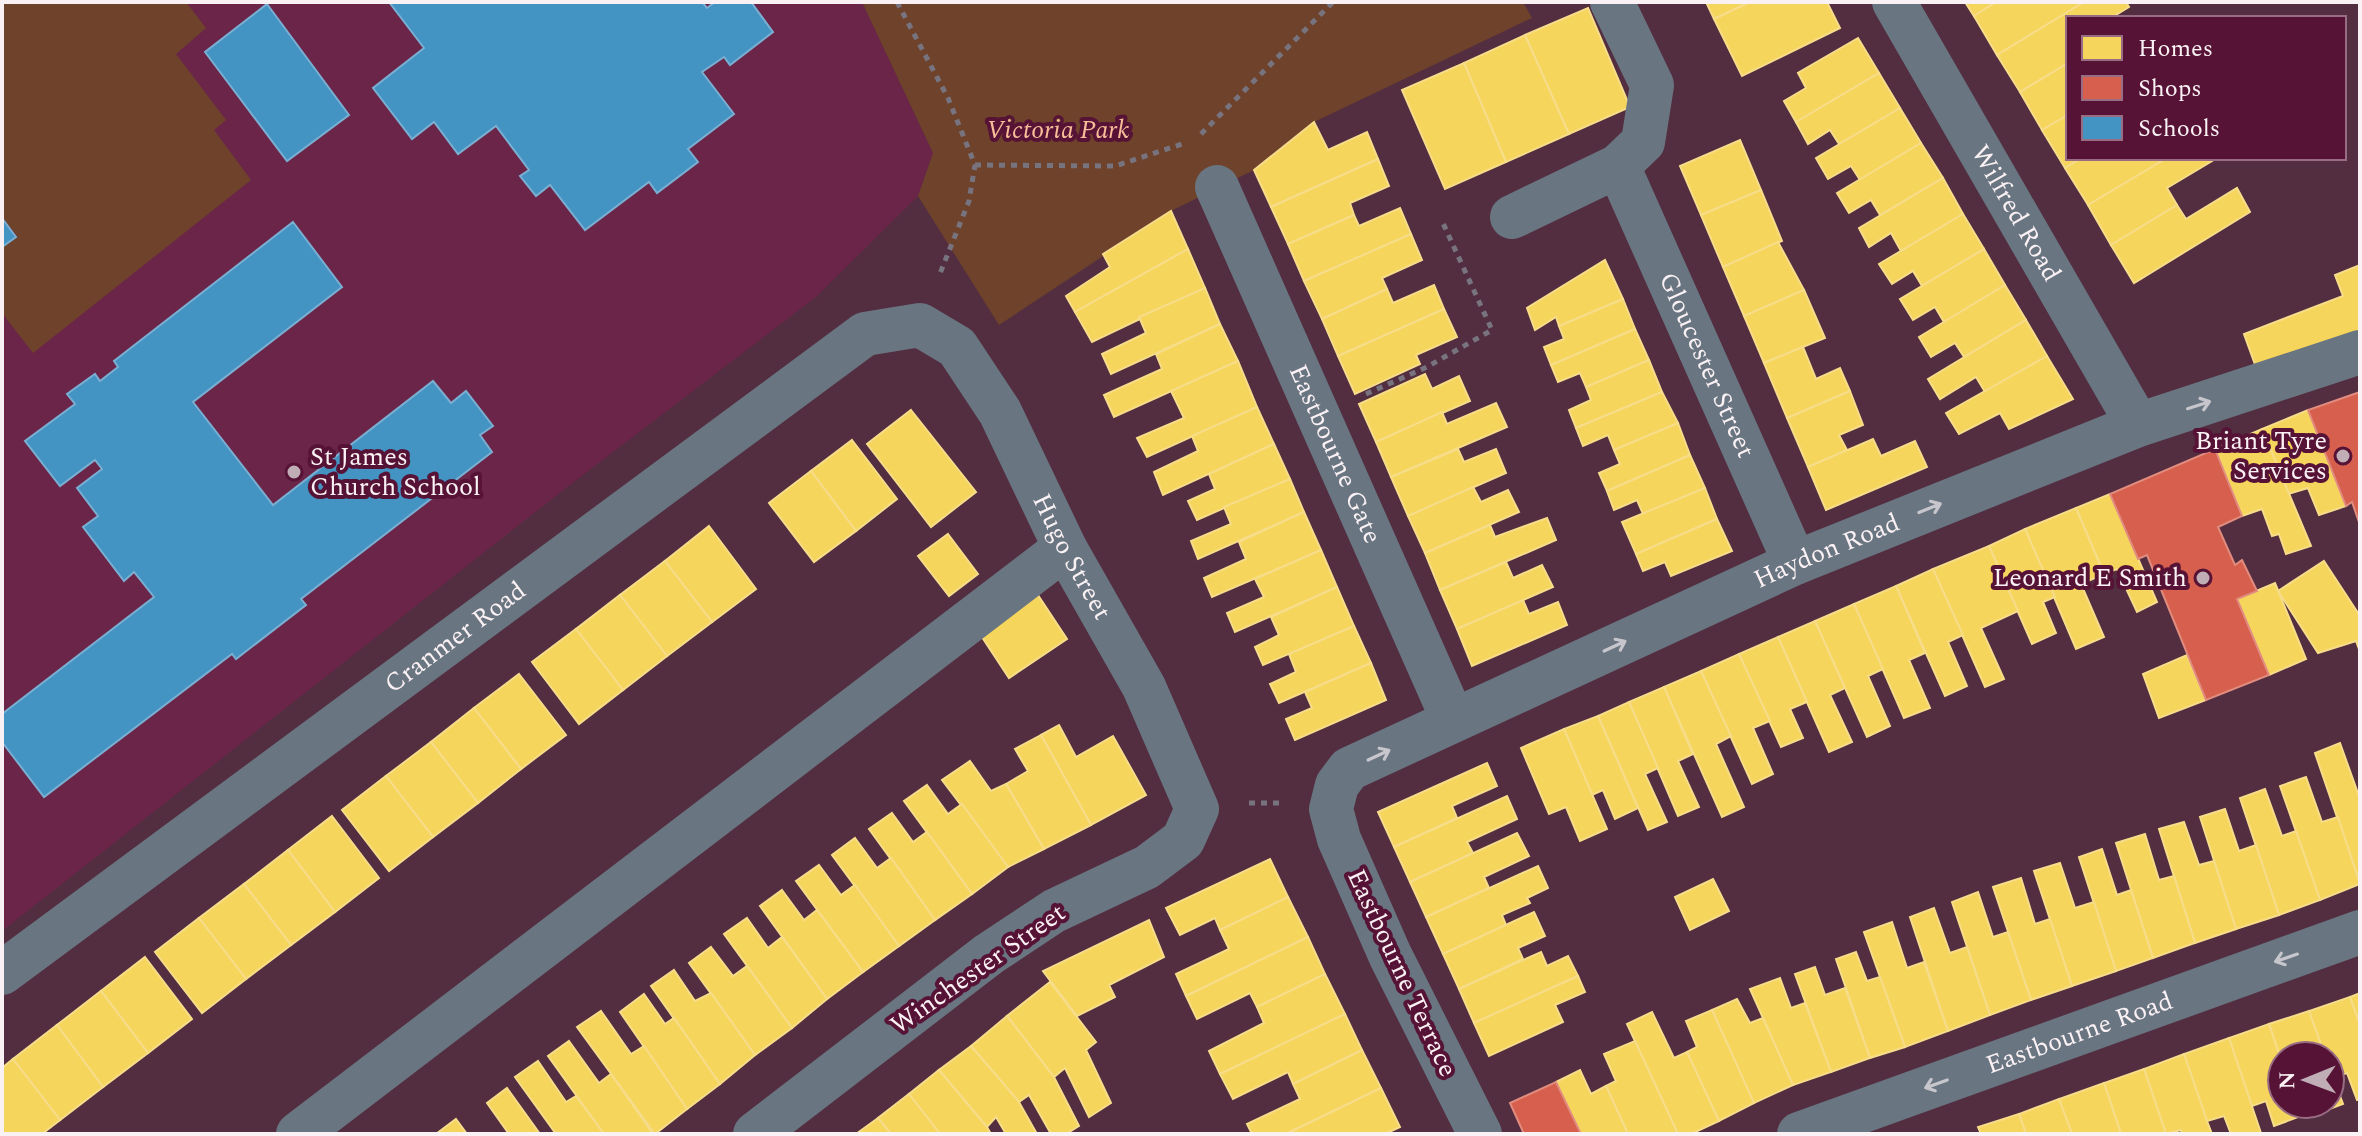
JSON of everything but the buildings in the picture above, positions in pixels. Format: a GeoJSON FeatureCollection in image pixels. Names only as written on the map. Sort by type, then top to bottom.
{"type":"FeatureCollection","features":[{"type":"Feature","properties":{"kind":"street"},"geometry":{"type":"LineString","coordinates":[[1512,217],[1618,166],[1643,142],[1652,85],[1612,2]]}},
{"type":"Feature","properties":{"kind":"street","name":"Wilfred Road"},"geometry":{"type":"LineString","coordinates":[[1894,2],[2138,425]]}},
{"type":"Feature","properties":{"kind":"street","name":"Gloucester Street"},"geometry":{"type":"LineString","coordinates":[[1618,166],[1795,563]]}},
{"type":"Feature","properties":{"kind":"street","name":"Eastbourne Gate"},"geometry":{"type":"LineString","coordinates":[[1217,187],[1453,720]]}},
{"type":"Feature","properties":{"kind":"street","name":"Hugo Street"},"geometry":{"type":"LineString","coordinates":[[920,325],[957,347],[1000,412],[1065,548],[1144,687],[1197,809]]}},
{"type":"Feature","properties":{"kind":"street","name":"Cranmer Road"},"geometry":{"type":"LineString","coordinates":[[2,973],[865,334],[920,325]]}},
{"type":"Feature","properties":{"kind":"street","name":"Haydon Road"},"geometry":{"type":"LineString","coordinates":[[1331,809],[1337,785],[1349,769],[1795,563],[2138,425],[2360,352]]}},
{"type":"Feature","properties":{"kind":"street"},"geometry":{"type":"LineString","coordinates":[[298,1134],[1065,548]]}},
{"type":"Feature","properties":{"kind":"street","name":"Winchester Street"},"geometry":{"type":"LineString","coordinates":[[755,1134],[989,954],[1054,911],[1147,867],[1183,840],[1197,809]]}},
{"type":"Feature","properties":{"kind":"street","name":"Eastbourne Terrace"},"geometry":{"type":"LineString","coordinates":[[1331,809],[1339,839],[1390,955],[1480,1134]]}},
{"type":"Feature","properties":{"kind":"street","name":"Eastbourne Road"},"geometry":{"type":"LineString","coordinates":[[1799,1134],[2360,932]]}},
{"type":"Feature","properties":{"kind":"path"},"geometry":{"type":"LineString","coordinates":[[897,2],[948,98],[975,165],[969,201],[920,325]]}},
{"type":"Feature","properties":{"kind":"path"},"geometry":{"type":"LineString","coordinates":[[975,165],[1115,166],[1194,141],[1333,2]]}},
{"type":"Feature","properties":{"kind":"path"},"geometry":{"type":"LineString","coordinates":[[1318,418],[1494,333],[1442,221]]}},
{"type":"Feature","properties":{"kind":"path"},"geometry":{"type":"LineString","coordinates":[[1197,809],[1261,801],[1331,809]]}},
{"type":"Feature","properties":{"kind":"shaded area","name":"St James Church School"},"geometry":{"type":"Polygon","coordinates":[[[32,2],[862,2],[933,153],[918,196],[816,297],[566,488],[2,931],[2,26],[32,2]]]}},
{"type":"Feature","properties":{"kind":"green space"},"geometry":{"type":"Polygon","coordinates":[[[2,2],[186,2],[206,28],[176,54],[226,120],[214,130],[251,180],[33,353],[2,313],[2,248],[17,236],[2,217],[2,2]]]}},
{"type":"Feature","properties":{"kind":"green space","name":"Victoria Park"},"geometry":{"type":"Polygon","coordinates":[[[862,2],[1523,2],[1532,18],[1314,122],[1254,170],[1171,211],[999,325],[918,196],[933,153],[862,2]]]}},
{"type":"Feature","properties":{"kind":"place","name":"Briant Tyre Services"},"geometry":{"type":"Point","coordinates":[2343,456]}},
{"type":"Feature","properties":{"kind":"place","name":"St James Church School"},"geometry":{"type":"Point","coordinates":[294,472]}},
{"type":"Feature","properties":{"kind":"place","name":"Leonard E Smith"},"geometry":{"type":"Point","coordinates":[2203,578]}}]}
